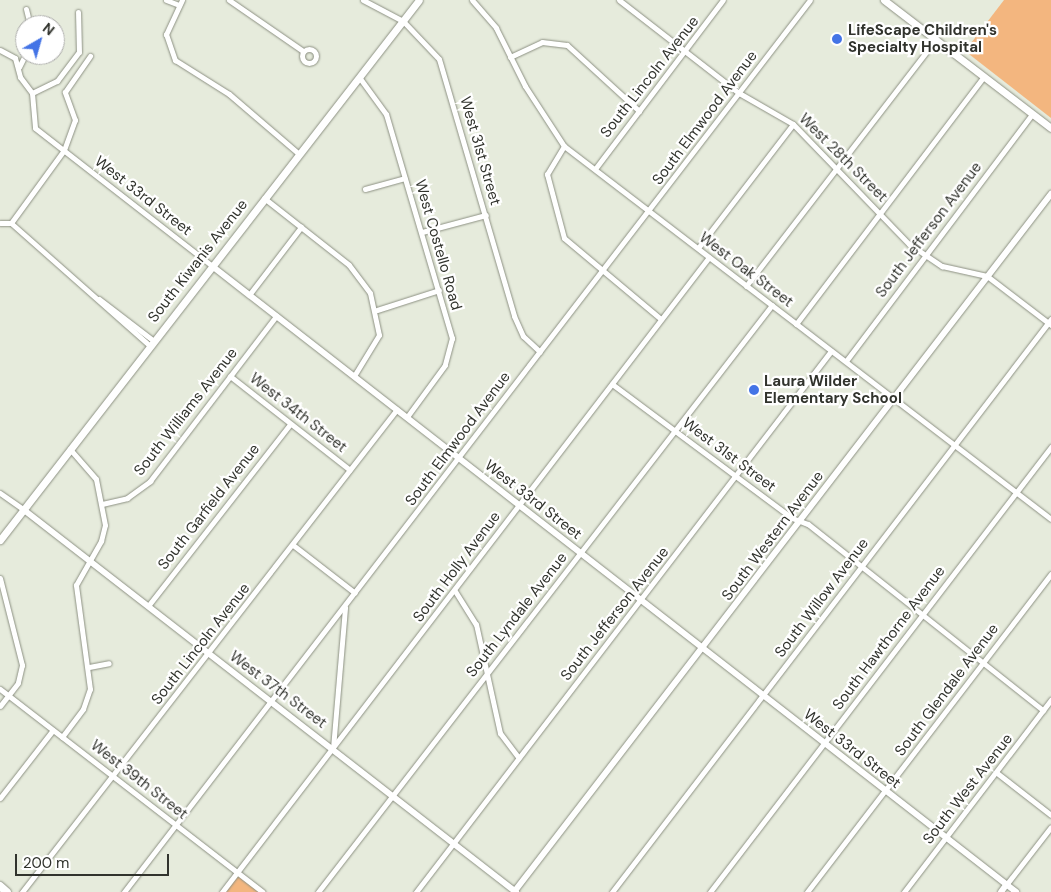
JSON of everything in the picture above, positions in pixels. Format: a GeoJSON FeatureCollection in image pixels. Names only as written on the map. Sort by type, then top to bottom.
{"type":"FeatureCollection","features":[{"type":"Feature","properties":{"kind":"main road","name":"South Kiwanis Avenue"},"geometry":{"type":"LineString","coordinates":[[0,540],[419,0]]}},
{"type":"Feature","properties":{"kind":"main road"},"geometry":{"type":"LineString","coordinates":[[884,0],[1051,128]]}},
{"type":"Feature","properties":{"kind":"main road"},"geometry":{"type":"LineString","coordinates":[[0,886],[7,892]]}},
{"type":"Feature","properties":{"kind":"street"},"geometry":{"type":"LineString","coordinates":[[166,0],[179,5]]}},
{"type":"Feature","properties":{"kind":"street"},"geometry":{"type":"LineString","coordinates":[[182,0],[166,34],[175,60],[229,94],[299,154]]}},
{"type":"Feature","properties":{"kind":"street"},"geometry":{"type":"LineString","coordinates":[[230,0],[303,51]]}},
{"type":"Feature","properties":{"kind":"street","name":"West 31st Street"},"geometry":{"type":"LineString","coordinates":[[363,0],[403,20],[432,49],[444,70],[518,327],[540,352]]}},
{"type":"Feature","properties":{"kind":"street","name":"West Oak Street"},"geometry":{"type":"LineString","coordinates":[[472,0],[496,28],[510,57],[564,146],[1051,519]]}},
{"type":"Feature","properties":{"kind":"street","name":"West 28th Street"},"geometry":{"type":"LineString","coordinates":[[619,0],[739,93],[794,124],[880,213],[925,255],[953,270],[987,276],[1050,322]]}},
{"type":"Feature","properties":{"kind":"street","name":"South Lincoln Avenue"},"geometry":{"type":"LineString","coordinates":[[595,169],[723,0]]}},
{"type":"Feature","properties":{"kind":"street","name":"South Elmwood Avenue"},"geometry":{"type":"LineString","coordinates":[[124,892],[650,212],[810,0]]}},
{"type":"Feature","properties":{"kind":"street"},"geometry":{"type":"LineString","coordinates":[[26,9],[28,15]]}},
{"type":"Feature","properties":{"kind":"street"},"geometry":{"type":"LineString","coordinates":[[0,50],[10,54],[19,67],[20,77],[32,93],[57,81],[79,52],[78,12]]}},
{"type":"Feature","properties":{"kind":"street"},"geometry":{"type":"LineString","coordinates":[[746,286],[936,39]]}},
{"type":"Feature","properties":{"kind":"street"},"geometry":{"type":"LineString","coordinates":[[510,57],[542,42],[567,45],[639,111]]}},
{"type":"Feature","properties":{"kind":"street"},"geometry":{"type":"LineString","coordinates":[[11,224],[64,150],[75,120],[65,92],[90,56]]}},
{"type":"Feature","properties":{"kind":"street"},"geometry":{"type":"LineString","coordinates":[[796,324],[984,76]]}},
{"type":"Feature","properties":{"kind":"street","name":"West Costello Road"},"geometry":{"type":"LineString","coordinates":[[359,77],[379,101],[406,178],[452,338],[450,358],[407,417]]}},
{"type":"Feature","properties":{"kind":"street","name":"West 33rd Street"},"geometry":{"type":"LineString","coordinates":[[32,93],[35,128],[1016,892]]}},
{"type":"Feature","properties":{"kind":"street","name":"South Jefferson Avenue"},"geometry":{"type":"LineString","coordinates":[[846,362],[1032,114]]}},
{"type":"Feature","properties":{"kind":"street"},"geometry":{"type":"LineString","coordinates":[[698,248],[794,124]]}},
{"type":"Feature","properties":{"kind":"street"},"geometry":{"type":"LineString","coordinates":[[564,146],[547,174],[560,230],[569,246],[661,319]]}},
{"type":"Feature","properties":{"kind":"street"},"geometry":{"type":"LineString","coordinates":[[365,189],[406,178]]}},
{"type":"Feature","properties":{"kind":"street","name":"South Western Avenue"},"geometry":{"type":"LineString","coordinates":[[515,892],[1051,194]]}},
{"type":"Feature","properties":{"kind":"street"},"geometry":{"type":"LineString","coordinates":[[264,198],[354,270],[377,310],[376,344],[354,376]]}},
{"type":"Feature","properties":{"kind":"street"},"geometry":{"type":"LineString","coordinates":[[422,232],[486,215]]}},
{"type":"Feature","properties":{"kind":"street"},"geometry":{"type":"LineString","coordinates":[[0,223],[11,224],[152,344]]}},
{"type":"Feature","properties":{"kind":"street"},"geometry":{"type":"LineString","coordinates":[[248,295],[301,226]]}},
{"type":"Feature","properties":{"kind":"street","name":"South Holly Avenue"},"geometry":{"type":"LineString","coordinates":[[222,892],[455,591],[709,257]]}},
{"type":"Feature","properties":{"kind":"street"},"geometry":{"type":"LineString","coordinates":[[377,310],[439,290]]}},
{"type":"Feature","properties":{"kind":"street","name":"South Lyndale Avenue"},"geometry":{"type":"LineString","coordinates":[[318,892],[772,305]]}},
{"type":"Feature","properties":{"kind":"street","name":"South Williams Avenue"},"geometry":{"type":"LineString","coordinates":[[102,504],[127,498],[150,481],[276,316]]}},
{"type":"Feature","properties":{"kind":"street","name":"South Willow Avenue"},"geometry":{"type":"LineString","coordinates":[[612,892],[1050,322]]}},
{"type":"Feature","properties":{"kind":"street","name":"South Jefferson Avenue"},"geometry":{"type":"LineString","coordinates":[[416,892],[642,600],[831,351]]}},
{"type":"Feature","properties":{"kind":"street","name":"West 34th Street"},"geometry":{"type":"LineString","coordinates":[[230,376],[350,470]]}},
{"type":"Feature","properties":{"kind":"street","name":"West 31st Street"},"geometry":{"type":"LineString","coordinates":[[612,384],[862,566],[1044,710]]}},
{"type":"Feature","properties":{"kind":"street","name":"South Lincoln Avenue"},"geometry":{"type":"LineString","coordinates":[[22,892],[116,777],[397,409]]}},
{"type":"Feature","properties":{"kind":"street","name":"South Garfield Avenue"},"geometry":{"type":"LineString","coordinates":[[148,606],[290,424]]}},
{"type":"Feature","properties":{"kind":"street","name":"South Hawthorne Avenue"},"geometry":{"type":"LineString","coordinates":[[710,892],[924,615],[1051,446]]}},
{"type":"Feature","properties":{"kind":"street"},"geometry":{"type":"LineString","coordinates":[[62,737],[85,704],[89,667],[76,592],[80,572],[104,532],[102,504],[94,473],[70,449]]}},
{"type":"Feature","properties":{"kind":"street"},"geometry":{"type":"LineString","coordinates":[[0,493],[24,510]]}},
{"type":"Feature","properties":{"kind":"street","name":"West 37th Street"},"geometry":{"type":"LineString","coordinates":[[24,510],[272,700],[515,892]]}},
{"type":"Feature","properties":{"kind":"street"},"geometry":{"type":"LineString","coordinates":[[293,545],[355,593]]}},
{"type":"Feature","properties":{"kind":"street","name":"South Glendale Avenue"},"geometry":{"type":"LineString","coordinates":[[807,892],[1051,574]]}},
{"type":"Feature","properties":{"kind":"street"},"geometry":{"type":"LineString","coordinates":[[0,578],[22,664],[9,696],[0,706]]}},
{"type":"Feature","properties":{"kind":"street"},"geometry":{"type":"LineString","coordinates":[[455,591],[476,624],[490,670],[500,733],[519,758]]}},
{"type":"Feature","properties":{"kind":"street"},"geometry":{"type":"LineString","coordinates":[[333,748],[345,607]]}},
{"type":"Feature","properties":{"kind":"street"},"geometry":{"type":"LineString","coordinates":[[89,667],[109,663]]}},
{"type":"Feature","properties":{"kind":"street","name":"West 39th Street"},"geometry":{"type":"LineString","coordinates":[[0,688],[263,892]]}},
{"type":"Feature","properties":{"kind":"street","name":"South West Avenue"},"geometry":{"type":"LineString","coordinates":[[904,892],[997,773],[1051,700]]}},
{"type":"Feature","properties":{"kind":"street"},"geometry":{"type":"LineString","coordinates":[[0,798],[53,730]]}},
{"type":"Feature","properties":{"kind":"street"},"geometry":{"type":"LineString","coordinates":[[997,773],[1051,815]]}},
{"type":"Feature","properties":{"kind":"street"},"geometry":{"type":"LineString","coordinates":[[1001,892],[1051,827]]}},
{"type":"Feature","properties":{"kind":"shaded area"},"geometry":{"type":"Polygon","coordinates":[[[1004,0],[1051,0],[1051,118],[965,51],[1004,0]]]}},
{"type":"Feature","properties":{"kind":"shaded area"},"geometry":{"type":"Polygon","coordinates":[[[238,872],[263,892],[222,892],[238,872]]]}},
{"type":"Feature","properties":{"kind":"place","name":"LifeScape Children's Specialty Hospital"},"geometry":{"type":"Point","coordinates":[837,39]}},
{"type":"Feature","properties":{"kind":"place","name":"Laura Wilder Elementary School"},"geometry":{"type":"Point","coordinates":[754,390]}}]}
